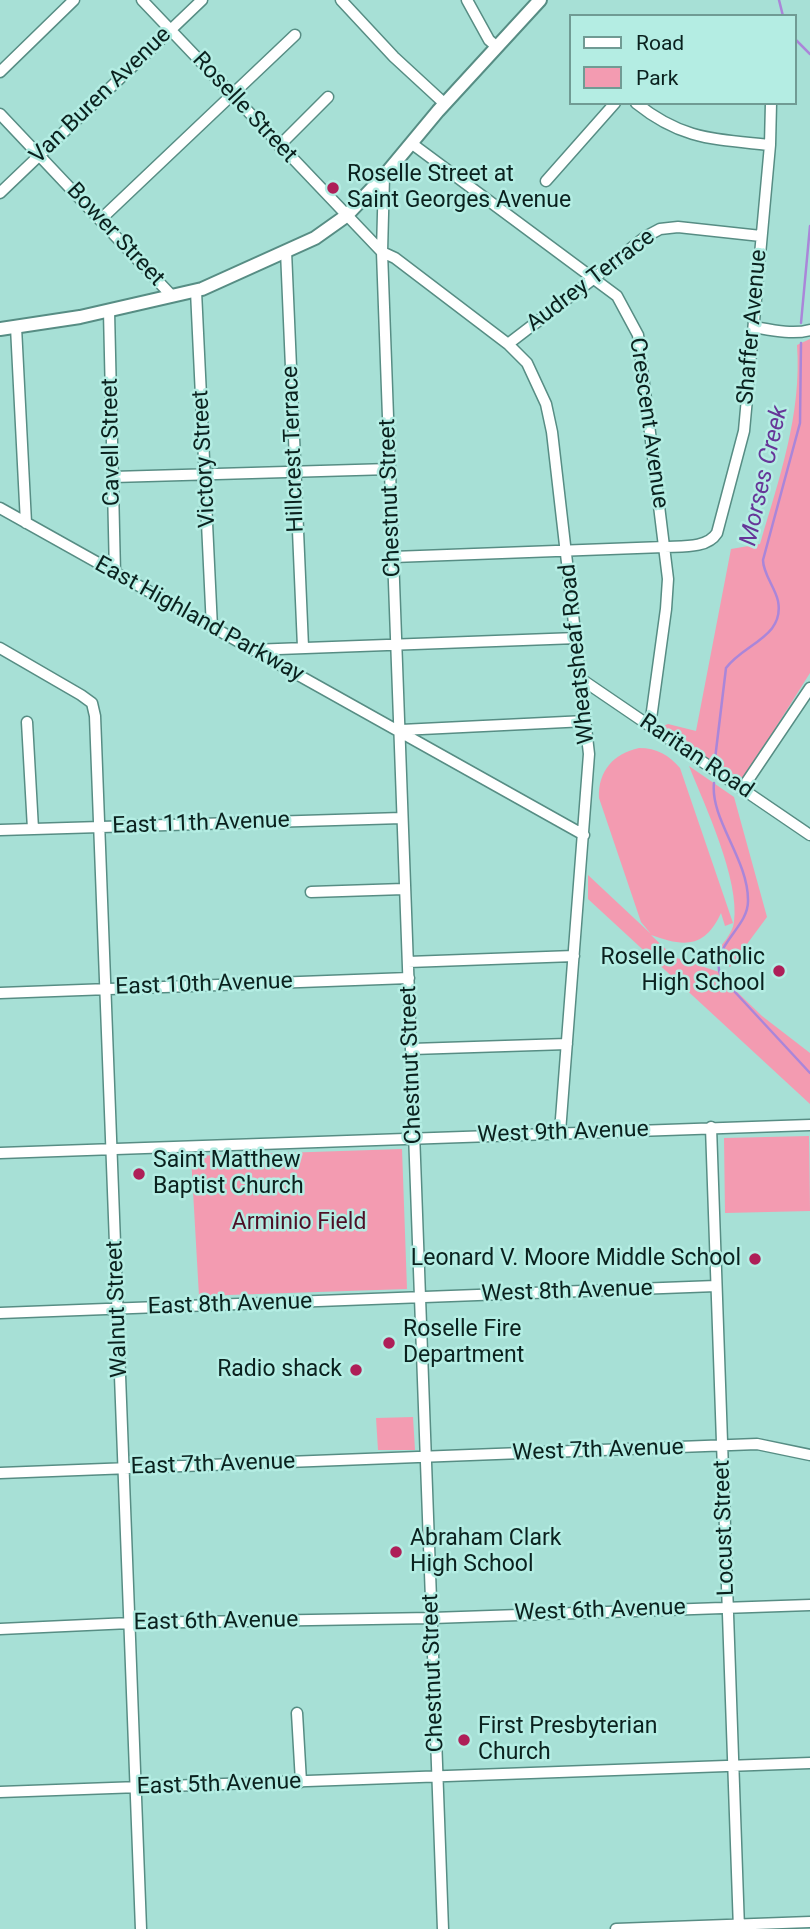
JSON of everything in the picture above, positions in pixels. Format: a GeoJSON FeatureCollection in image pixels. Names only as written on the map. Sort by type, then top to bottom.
{"type":"FeatureCollection","features":[{"type":"Feature","properties":{"kind":"main road"},"geometry":{"type":"LineString","coordinates":[[0,329],[109,311],[196,290],[315,238],[346,216],[384,176],[444,104],[540,0]]}},
{"type":"Feature","properties":{"kind":"street"},"geometry":{"type":"LineString","coordinates":[[0,72],[74,0]]}},
{"type":"Feature","properties":{"kind":"street","name":"Roselle Street"},"geometry":{"type":"LineString","coordinates":[[142,0],[346,216]]}},
{"type":"Feature","properties":{"kind":"street","name":"Van Buren Avenue"},"geometry":{"type":"LineString","coordinates":[[0,193],[202,0]]}},
{"type":"Feature","properties":{"kind":"street"},"geometry":{"type":"LineString","coordinates":[[341,0],[394,57],[444,104]]}},
{"type":"Feature","properties":{"kind":"street"},"geometry":{"type":"LineString","coordinates":[[467,0],[489,40],[497,47]]}},
{"type":"Feature","properties":{"kind":"street"},"geometry":{"type":"LineString","coordinates":[[100,220],[295,35]]}},
{"type":"Feature","properties":{"kind":"street"},"geometry":{"type":"LineString","coordinates":[[279,146],[328,97]]}},
{"type":"Feature","properties":{"kind":"street"},"geometry":{"type":"LineString","coordinates":[[546,181],[613,105]]}},
{"type":"Feature","properties":{"kind":"street"},"geometry":{"type":"LineString","coordinates":[[639,105],[654,117],[703,138],[770,145]]}},
{"type":"Feature","properties":{"kind":"street","name":"Shaffer Avenue"},"geometry":{"type":"LineString","coordinates":[[664,547],[713,540],[744,431],[770,145],[771,105]]}},
{"type":"Feature","properties":{"kind":"street","name":"Bower Street"},"geometry":{"type":"LineString","coordinates":[[0,114],[172,296]]}},
{"type":"Feature","properties":{"kind":"street","name":"Crescent Avenue"},"geometry":{"type":"LineString","coordinates":[[411,143],[618,296],[638,335],[668,579],[650,726]]}},
{"type":"Feature","properties":{"kind":"street","name":"Chestnut Street"},"geometry":{"type":"LineString","coordinates":[[384,176],[382,252],[443,1929]]}},
{"type":"Feature","properties":{"kind":"street"},"geometry":{"type":"LineString","coordinates":[[346,216],[382,252]]}},
{"type":"Feature","properties":{"kind":"street","name":"Audrey Terrace"},"geometry":{"type":"LineString","coordinates":[[508,344],[645,237],[660,229],[678,227],[761,236]]}},
{"type":"Feature","properties":{"kind":"street","name":"Hillcrest Terrace"},"geometry":{"type":"LineString","coordinates":[[286,251],[303,648]]}},
{"type":"Feature","properties":{"kind":"street","name":"Wheatsheaf Road"},"geometry":{"type":"LineString","coordinates":[[382,252],[395,258],[508,344],[527,363],[546,404],[552,432],[589,754],[560,1132]]}},
{"type":"Feature","properties":{"kind":"street","name":"Victory Street"},"geometry":{"type":"LineString","coordinates":[[196,290],[212,628]]}},
{"type":"Feature","properties":{"kind":"street","name":"Cavell Street"},"geometry":{"type":"LineString","coordinates":[[109,311],[115,574]]}},
{"type":"Feature","properties":{"kind":"street"},"geometry":{"type":"LineString","coordinates":[[16,327],[26,523]]}},
{"type":"Feature","properties":{"kind":"street"},"geometry":{"type":"LineString","coordinates":[[754,327],[782,331],[810,330]]}},
{"type":"Feature","properties":{"kind":"street"},"geometry":{"type":"LineString","coordinates":[[113,477],[390,469]]}},
{"type":"Feature","properties":{"kind":"street","name":"East Highland Parkway"},"geometry":{"type":"LineString","coordinates":[[0,508],[584,835]]}},
{"type":"Feature","properties":{"kind":"street"},"geometry":{"type":"LineString","coordinates":[[393,557],[664,547]]}},
{"type":"Feature","properties":{"kind":"street"},"geometry":{"type":"LineString","coordinates":[[250,650],[576,638]]}},
{"type":"Feature","properties":{"kind":"street","name":"Walnut Street"},"geometry":{"type":"LineString","coordinates":[[0,648],[81,695],[92,703],[95,716],[141,1929]]}},
{"type":"Feature","properties":{"kind":"street","name":"Raritan Road"},"geometry":{"type":"LineString","coordinates":[[581,679],[810,835]]}},
{"type":"Feature","properties":{"kind":"street"},"geometry":{"type":"LineString","coordinates":[[742,789],[810,688]]}},
{"type":"Feature","properties":{"kind":"street"},"geometry":{"type":"LineString","coordinates":[[399,731],[586,721]]}},
{"type":"Feature","properties":{"kind":"street"},"geometry":{"type":"LineString","coordinates":[[27,722],[33,829]]}},
{"type":"Feature","properties":{"kind":"street","name":"East 11th Avenue"},"geometry":{"type":"LineString","coordinates":[[0,830],[402,818]]}},
{"type":"Feature","properties":{"kind":"street"},"geometry":{"type":"LineString","coordinates":[[311,892],[404,889]]}},
{"type":"Feature","properties":{"kind":"street"},"geometry":{"type":"LineString","coordinates":[[408,962],[574,956]]}},
{"type":"Feature","properties":{"kind":"street","name":"East 10th Avenue"},"geometry":{"type":"LineString","coordinates":[[0,993],[409,978]]}},
{"type":"Feature","properties":{"kind":"street"},"geometry":{"type":"LineString","coordinates":[[412,1049],[567,1044]]}},
{"type":"Feature","properties":{"kind":"street","name":"West 9th Avenue"},"geometry":{"type":"LineString","coordinates":[[0,1153],[810,1125]]}},
{"type":"Feature","properties":{"kind":"street","name":"Locust Street"},"geometry":{"type":"LineString","coordinates":[[711,1127],[739,1927]]}},
{"type":"Feature","properties":{"kind":"street","name":"West 8th Avenue"},"geometry":{"type":"LineString","coordinates":[[419,1298],[716,1286]]}},
{"type":"Feature","properties":{"kind":"street","name":"East 8th Avenue"},"geometry":{"type":"LineString","coordinates":[[0,1313],[419,1298]]}},
{"type":"Feature","properties":{"kind":"street","name":"West 7th Avenue"},"geometry":{"type":"LineString","coordinates":[[426,1458],[762,1445],[810,1455]]}},
{"type":"Feature","properties":{"kind":"street","name":"East 7th Avenue"},"geometry":{"type":"LineString","coordinates":[[0,1473],[426,1458]]}},
{"type":"Feature","properties":{"kind":"street","name":"West 6th Avenue"},"geometry":{"type":"LineString","coordinates":[[432,1618],[810,1605]]}},
{"type":"Feature","properties":{"kind":"street","name":"East 6th Avenue"},"geometry":{"type":"LineString","coordinates":[[0,1629],[130,1623],[432,1618]]}},
{"type":"Feature","properties":{"kind":"street"},"geometry":{"type":"LineString","coordinates":[[298,1713],[300,1782]]}},
{"type":"Feature","properties":{"kind":"street","name":"East 5th Avenue"},"geometry":{"type":"LineString","coordinates":[[0,1792],[810,1763]]}},
{"type":"Feature","properties":{"kind":"street"},"geometry":{"type":"LineString","coordinates":[[616,1929],[739,1927],[810,1922]]}},
{"type":"Feature","properties":{"kind":"green space"},"geometry":{"type":"Polygon","coordinates":[[[810,339],[810,673],[741,783],[661,727],[668,724],[696,731],[731,549],[760,544],[788,446],[796,396],[797,345],[810,339]]]}},
{"type":"Feature","properties":{"kind":"green space"},"geometry":{"type":"Polygon","coordinates":[[[639,748],[662,753],[680,768],[733,923],[725,926],[721,913],[707,934],[691,942],[682,943],[651,935],[674,957],[722,973],[734,989],[762,1016],[810,1053],[810,1104],[588,899],[588,875],[651,934],[641,922],[599,798],[601,780],[609,765],[622,755],[639,748]]]}},
{"type":"Feature","properties":{"kind":"green space"},"geometry":{"type":"Polygon","coordinates":[[[689,766],[734,797],[767,917],[730,967],[714,954],[733,926],[732,886],[720,843],[689,766]]]}},
{"type":"Feature","properties":{"kind":"green space"},"geometry":{"type":"Polygon","coordinates":[[[809,1136],[810,1211],[725,1213],[724,1138],[809,1136]]]}},
{"type":"Feature","properties":{"kind":"green space","name":"Arminio Field"},"geometry":{"type":"Polygon","coordinates":[[[402,1149],[407,1289],[199,1296],[191,1156],[402,1149]]]}},
{"type":"Feature","properties":{"kind":"green space"},"geometry":{"type":"Polygon","coordinates":[[[413,1417],[415,1450],[378,1450],[376,1418],[413,1417]]]}},
{"type":"Feature","properties":{"kind":"waterway","name":"Morses Creek"},"geometry":{"type":"LineString","coordinates":[[779,0],[782,14]]}},
{"type":"Feature","properties":{"kind":"waterway","name":"Morses Creek"},"geometry":{"type":"LineString","coordinates":[[796,40],[810,54]]}},
{"type":"Feature","properties":{"kind":"waterway","name":"Morses Creek"},"geometry":{"type":"LineString","coordinates":[[801,323],[810,226]]}},
{"type":"Feature","properties":{"kind":"waterway","name":"Morses Creek"},"geometry":{"type":"LineString","coordinates":[[715,759],[726,668],[769,632],[778,613],[778,601],[763,560],[800,423],[801,343]]}},
{"type":"Feature","properties":{"kind":"waterway","name":"Morses Creek"},"geometry":{"type":"LineString","coordinates":[[714,783],[718,811],[742,869],[748,900],[747,910],[720,956],[718,966],[721,977],[810,1073]]}},
{"type":"Feature","properties":{"kind":"place","name":"Roselle Street at Saint Georges Avenue"},"geometry":{"type":"Point","coordinates":[333,188]}},
{"type":"Feature","properties":{"kind":"place","name":"Roselle Catholic High School"},"geometry":{"type":"Point","coordinates":[779,971]}},
{"type":"Feature","properties":{"kind":"place","name":"Saint Matthew Baptist Church"},"geometry":{"type":"Point","coordinates":[139,1174]}},
{"type":"Feature","properties":{"kind":"place","name":"Leonard V. Moore Middle School"},"geometry":{"type":"Point","coordinates":[755,1259]}},
{"type":"Feature","properties":{"kind":"place","name":"Roselle Fire Department"},"geometry":{"type":"Point","coordinates":[389,1343]}},
{"type":"Feature","properties":{"kind":"place","name":"Radio shack"},"geometry":{"type":"Point","coordinates":[356,1370]}},
{"type":"Feature","properties":{"kind":"place","name":"Abraham Clark High School"},"geometry":{"type":"Point","coordinates":[396,1552]}},
{"type":"Feature","properties":{"kind":"place","name":"First Presbyterian Church"},"geometry":{"type":"Point","coordinates":[464,1740]}}]}
